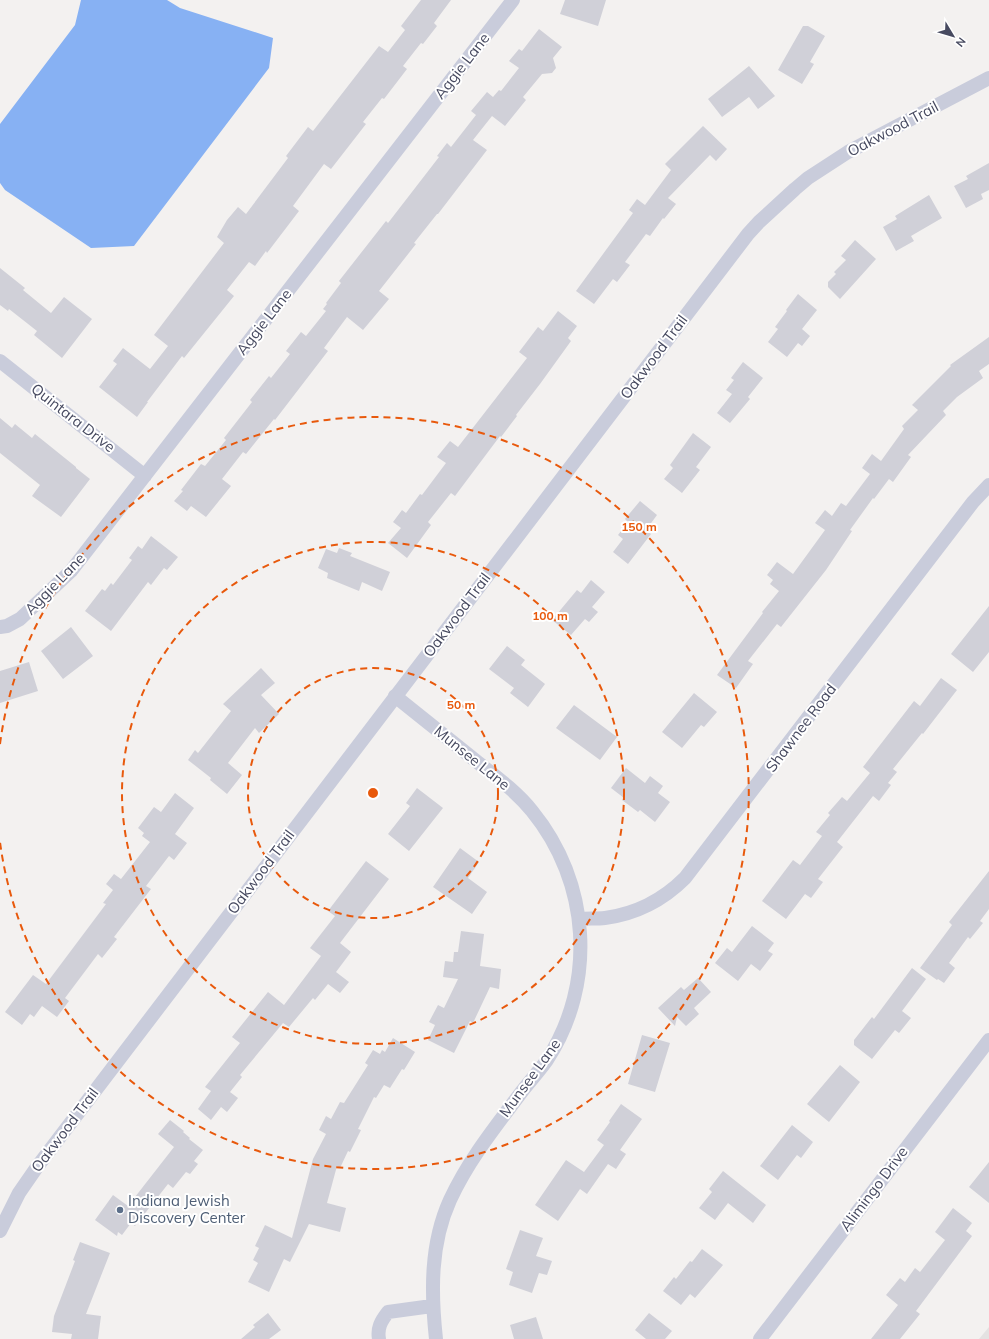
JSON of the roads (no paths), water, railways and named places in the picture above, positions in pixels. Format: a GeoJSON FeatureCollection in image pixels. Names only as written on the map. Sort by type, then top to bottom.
{"type":"FeatureCollection","features":[{"type":"Feature","properties":{"kind":"street","name":"Aggie Lane"},"geometry":{"type":"LineString","coordinates":[[0,627],[7,626],[20,619],[71,571],[513,0]]}},
{"type":"Feature","properties":{"kind":"street","name":"Oakwood Trail"},"geometry":{"type":"LineString","coordinates":[[0,1231],[15,1200],[37,1167],[748,234],[759,222],[808,178],[848,152],[989,78]]}},
{"type":"Feature","properties":{"kind":"street","name":"Quintara Drive"},"geometry":{"type":"LineString","coordinates":[[0,361],[145,476]]}},
{"type":"Feature","properties":{"kind":"street","name":"Shawnee Road"},"geometry":{"type":"LineString","coordinates":[[579,919],[604,918],[626,914],[661,898],[685,878],[973,502],[989,485]]}},
{"type":"Feature","properties":{"kind":"street","name":"Munsee Lane"},"geometry":{"type":"LineString","coordinates":[[395,696],[510,788],[532,811],[550,836],[562,858],[575,896],[581,942],[580,966],[575,997],[562,1034],[546,1061],[480,1147],[456,1186],[442,1222],[433,1267],[432,1306],[436,1339]]}},
{"type":"Feature","properties":{"kind":"street","name":"Alimingo Drive"},"geometry":{"type":"LineString","coordinates":[[760,1339],[989,1040]]}},
{"type":"Feature","properties":{"kind":"street"},"geometry":{"type":"LineString","coordinates":[[379,1339],[378,1333],[381,1322],[388,1312],[432,1306]]}},
{"type":"Feature","properties":{"kind":"water"},"geometry":{"type":"Polygon","coordinates":[[[81,0],[167,0],[180,8],[273,38],[269,68],[134,246],[91,248],[5,190],[0,183],[0,124],[75,25],[81,0]]]}},
{"type":"Feature","properties":{"kind":"place","name":"Indiana Jewish Discovery Center"},"geometry":{"type":"Point","coordinates":[120,1210]}}]}
